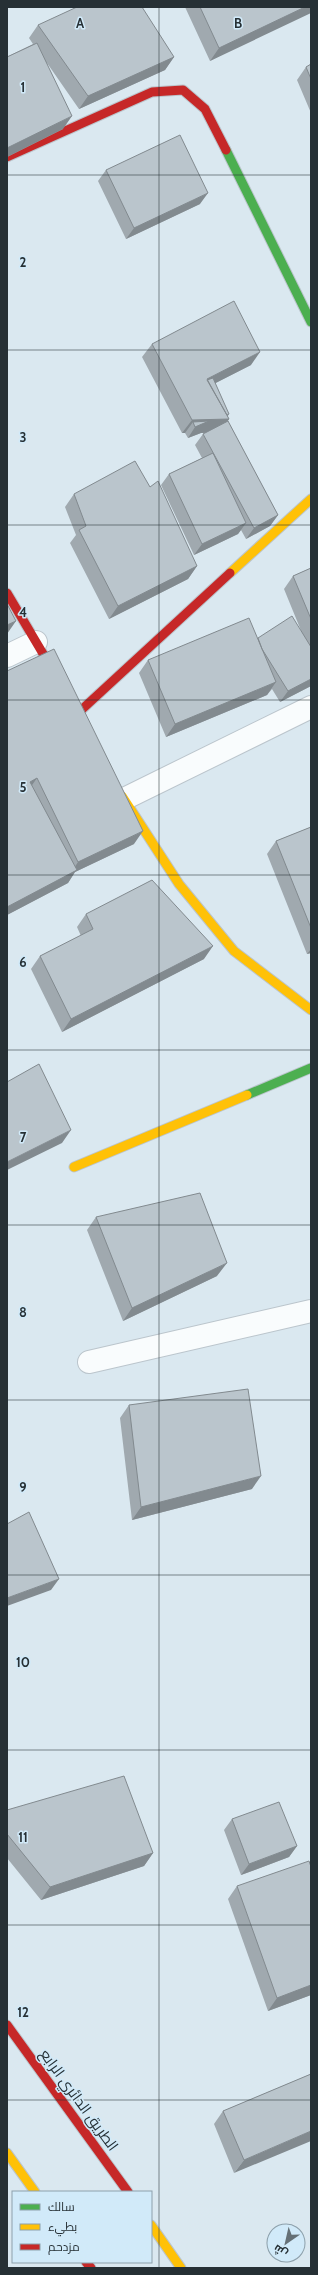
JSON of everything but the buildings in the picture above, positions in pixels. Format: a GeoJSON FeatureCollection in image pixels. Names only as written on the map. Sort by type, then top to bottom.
{"type":"FeatureCollection","features":[{"type":"Feature","properties":{"kind":"street"},"geometry":{"type":"LineString","coordinates":[[7,158],[152,92],[183,90],[205,109],[311,322]]}},
{"type":"Feature","properties":{"kind":"street"},"geometry":{"type":"LineString","coordinates":[[78,713],[311,499]]}},
{"type":"Feature","properties":{"kind":"street"},"geometry":{"type":"LineString","coordinates":[[7,593],[63,687]]}},
{"type":"Feature","properties":{"kind":"street"},"geometry":{"type":"LineString","coordinates":[[7,656],[36,642]]}},
{"type":"Feature","properties":{"kind":"street"},"geometry":{"type":"LineString","coordinates":[[311,707],[120,792],[179,884],[234,951],[311,1010]]}},
{"type":"Feature","properties":{"kind":"street"},"geometry":{"type":"LineString","coordinates":[[74,1167],[311,1068]]}},
{"type":"Feature","properties":{"kind":"street"},"geometry":{"type":"LineString","coordinates":[[89,1362],[311,1311]]}},
{"type":"Feature","properties":{"kind":"street","name":"الطريق الدائري الرابع"},"geometry":{"type":"LineString","coordinates":[[7,2025],[127,2191]]}},
{"type":"Feature","properties":{"kind":"street"},"geometry":{"type":"LineString","coordinates":[[7,2153],[34,2191]]}},
{"type":"Feature","properties":{"kind":"street"},"geometry":{"type":"LineString","coordinates":[[152,2226],[181,2268]]}},
{"type":"Feature","properties":{"kind":"traffic: fast"},"geometry":{"type":"LineString","coordinates":[[226,150],[311,322]]}},
{"type":"Feature","properties":{"kind":"traffic: fast"},"geometry":{"type":"LineString","coordinates":[[247,1095],[311,1068]]}},
{"type":"Feature","properties":{"kind":"traffic: slow"},"geometry":{"type":"LineString","coordinates":[[230,573],[311,499]]}},
{"type":"Feature","properties":{"kind":"traffic: slow"},"geometry":{"type":"LineString","coordinates":[[122,796],[179,884],[234,951],[311,1010]]}},
{"type":"Feature","properties":{"kind":"traffic: slow"},"geometry":{"type":"LineString","coordinates":[[74,1167],[247,1095]]}},
{"type":"Feature","properties":{"kind":"traffic: slow"},"geometry":{"type":"LineString","coordinates":[[7,2153],[34,2191]]}},
{"type":"Feature","properties":{"kind":"traffic: slow"},"geometry":{"type":"LineString","coordinates":[[152,2226],[181,2268]]}},
{"type":"Feature","properties":{"kind":"traffic: jam"},"geometry":{"type":"LineString","coordinates":[[7,157],[152,92],[183,90],[205,109],[226,150]]}},
{"type":"Feature","properties":{"kind":"traffic: jam"},"geometry":{"type":"LineString","coordinates":[[78,713],[230,573]]}},
{"type":"Feature","properties":{"kind":"traffic: jam"},"geometry":{"type":"LineString","coordinates":[[7,593],[58,679]]}},
{"type":"Feature","properties":{"kind":"traffic: jam"},"geometry":{"type":"LineString","coordinates":[[7,2025],[127,2191]]}},
{"type":"Feature","properties":{"kind":"traffic: jam"},"geometry":{"type":"LineString","coordinates":[[87,2263],[91,2268]]}}]}
